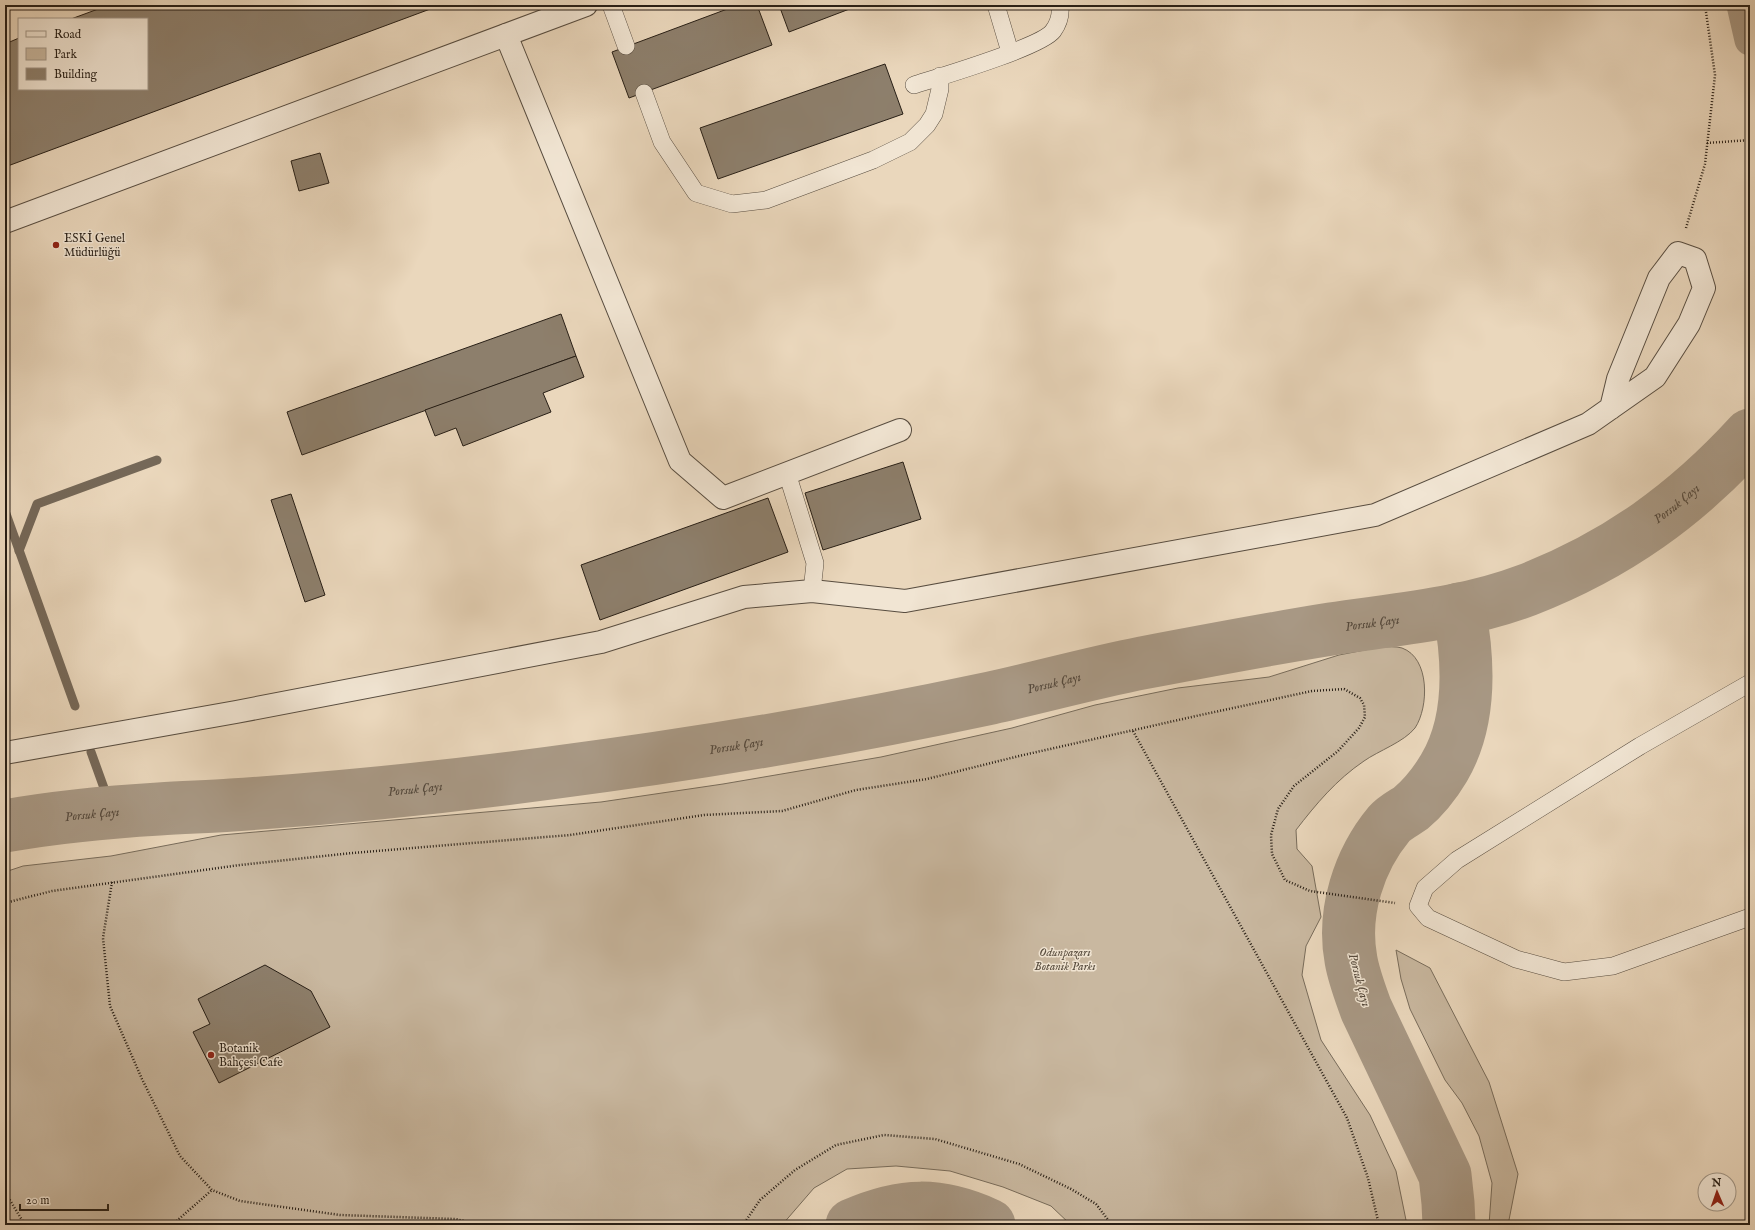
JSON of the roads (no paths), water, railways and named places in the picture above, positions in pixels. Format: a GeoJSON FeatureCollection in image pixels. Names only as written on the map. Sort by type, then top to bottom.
{"type":"FeatureCollection","features":[{"type":"Feature","properties":{"kind":"street"},"geometry":{"type":"LineString","coordinates":[[5,222],[586,5]]}},
{"type":"Feature","properties":{"kind":"street"},"geometry":{"type":"LineString","coordinates":[[506,35],[680,461],[723,498],[900,430]]}},
{"type":"Feature","properties":{"kind":"street"},"geometry":{"type":"LineString","coordinates":[[5,753],[236,712],[601,642],[744,597],[812,591],[904,601],[1375,515],[1588,424],[1611,408],[1655,377],[1689,324],[1704,288],[1695,259],[1678,253],[1659,278],[1618,379],[1611,408]]}},
{"type":"Feature","properties":{"kind":"lane"},"geometry":{"type":"LineString","coordinates":[[611,5],[626,46]]}},
{"type":"Feature","properties":{"kind":"lane"},"geometry":{"type":"LineString","coordinates":[[996,5],[1010,52]]}},
{"type":"Feature","properties":{"kind":"lane"},"geometry":{"type":"LineString","coordinates":[[914,85],[1046,38],[1053,31],[1060,14],[1060,5]]}},
{"type":"Feature","properties":{"kind":"lane"},"geometry":{"type":"LineString","coordinates":[[644,93],[662,142],[696,193],[732,204],[766,200],[873,160],[910,142],[927,125],[934,114],[940,89],[940,76]]}},
{"type":"Feature","properties":{"kind":"lane"},"geometry":{"type":"LineString","coordinates":[[787,473],[815,563],[812,591]]}},
{"type":"Feature","properties":{"kind":"lane"},"geometry":{"type":"LineString","coordinates":[[1750,683],[1640,746],[1457,860],[1426,888],[1418,906],[1428,918],[1516,959],[1564,972],[1613,966],[1750,917]]}},
{"type":"Feature","properties":{"kind":"waterway"},"geometry":{"type":"LineString","coordinates":[[1742,5],[1750,40]]}},
{"type":"Feature","properties":{"kind":"waterway","name":"Porsuk Çayı"},"geometry":{"type":"LineString","coordinates":[[5,826],[101,813],[223,806],[391,792],[661,758],[881,720],[991,698],[1123,667],[1213,650],[1331,629],[1430,615],[1479,605],[1527,590],[1560,576],[1591,561],[1620,544],[1675,506],[1701,484],[1750,435]]}},
{"type":"Feature","properties":{"kind":"waterway"},"geometry":{"type":"LineString","coordinates":[[19,551],[37,504],[157,460]]}},
{"type":"Feature","properties":{"kind":"waterway"},"geometry":{"type":"LineString","coordinates":[[5,511],[75,706]]}},
{"type":"Feature","properties":{"kind":"waterway","name":"Porsuk Çayı"},"geometry":{"type":"LineString","coordinates":[[1449,1225],[1445,1175],[1366,1009],[1355,978],[1351,960],[1349,924],[1351,905],[1361,870],[1378,838],[1391,822],[1411,808],[1429,790],[1444,768],[1460,731],[1464,711],[1466,670],[1465,649],[1459,609]]}},
{"type":"Feature","properties":{"kind":"waterway"},"geometry":{"type":"LineString","coordinates":[[91,752],[113,813]]}},
{"type":"Feature","properties":{"kind":"waterway","name":"Porsuk Çayı"},"geometry":{"type":"LineString","coordinates":[[852,1225],[887,1212],[920,1208],[954,1212],[971,1217],[989,1225]]}},
{"type":"Feature","properties":{"kind":"place","name":"ESKİ Genel Müdürlüğü"},"geometry":{"type":"Point","coordinates":[56,245]}},
{"type":"Feature","properties":{"kind":"place","name":"Botanik Bahçesi Cafe"},"geometry":{"type":"Point","coordinates":[211,1055]}},
{"type":"Feature","properties":{"kind":"park label","name":"Odunpazarı Botanik Parkı"},"geometry":{"type":"Point","coordinates":[1065,959]}}]}
